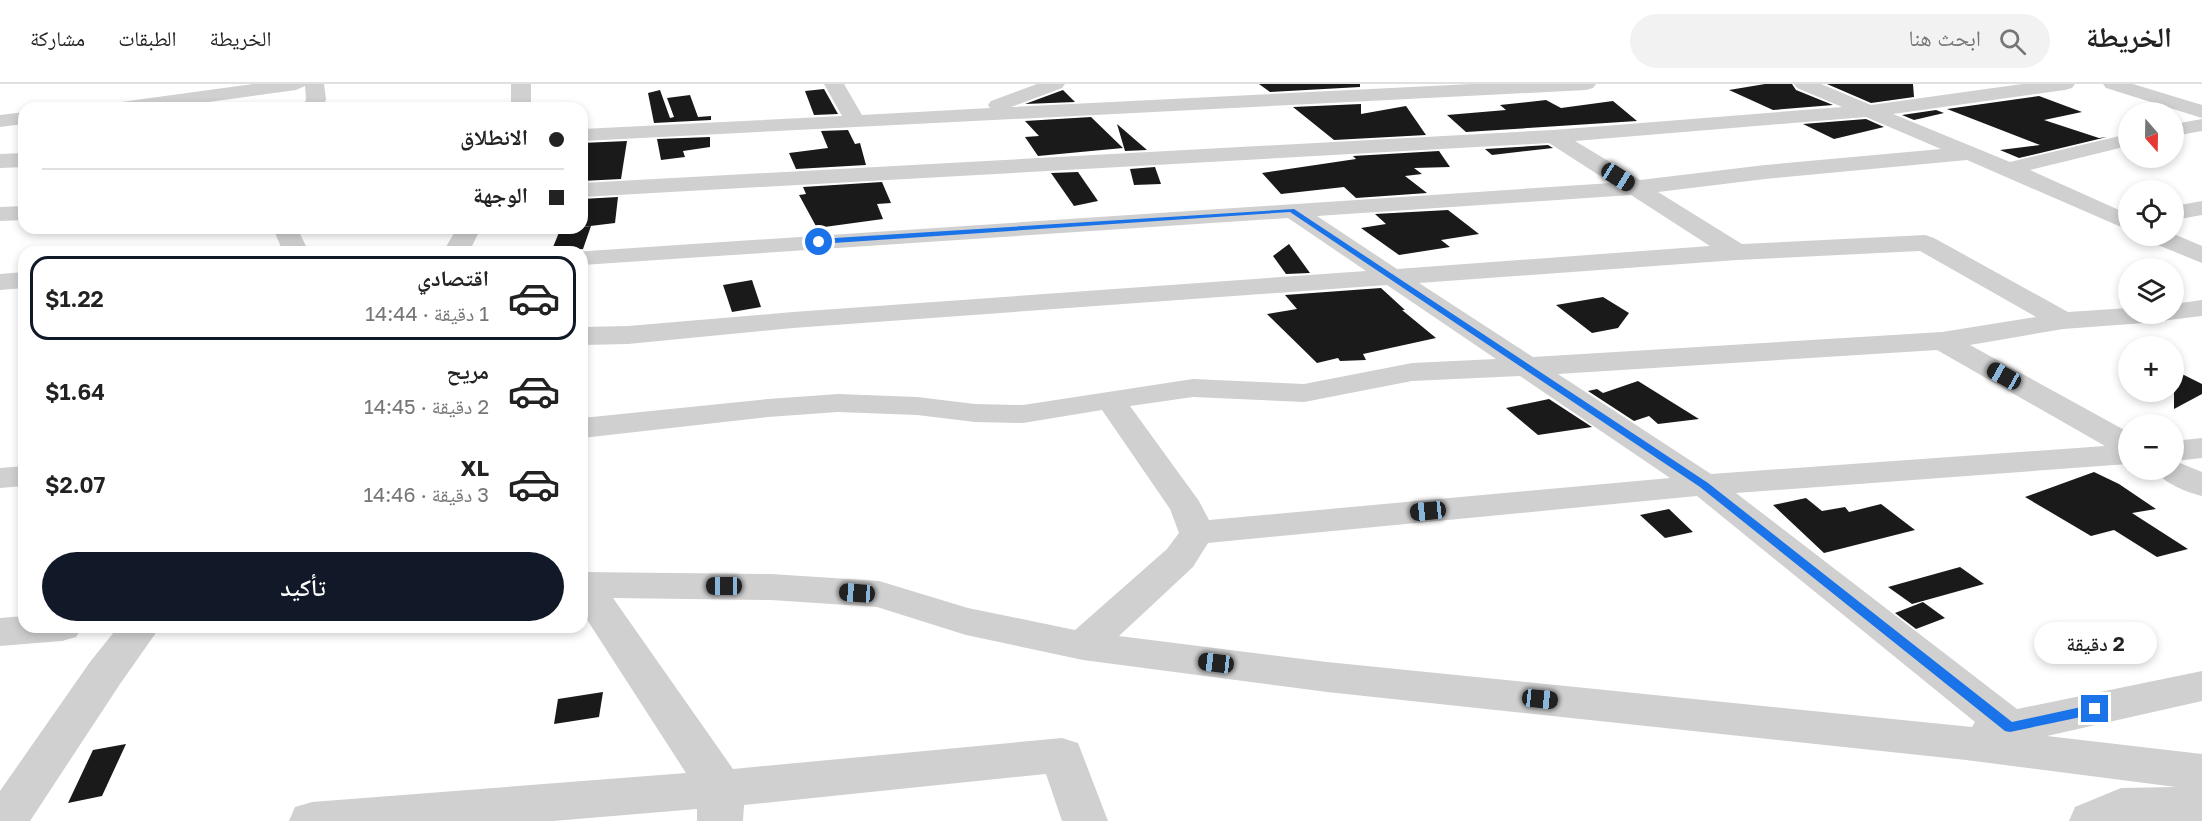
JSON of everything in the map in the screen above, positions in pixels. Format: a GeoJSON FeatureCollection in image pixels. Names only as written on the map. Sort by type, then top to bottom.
{"type":"FeatureCollection","features":[{"type":"Feature","properties":{"kind":"street"},"geometry":{"type":"LineString","coordinates":[[165,102],[296,84]]}},
{"type":"Feature","properties":{"kind":"street"},"geometry":{"type":"LineString","coordinates":[[314,84],[315,102]]}},
{"type":"Feature","properties":{"kind":"street"},"geometry":{"type":"LineString","coordinates":[[521,84],[521,102]]}},
{"type":"Feature","properties":{"kind":"street"},"geometry":{"type":"LineString","coordinates":[[834,84],[855,121]]}},
{"type":"Feature","properties":{"kind":"street"},"geometry":{"type":"LineString","coordinates":[[970,115],[1055,84]]}},
{"type":"Feature","properties":{"kind":"street"},"geometry":{"type":"LineString","coordinates":[[588,135],[1416,89],[1449,92],[1586,84]]}},
{"type":"Feature","properties":{"kind":"street"},"geometry":{"type":"LineString","coordinates":[[1804,84],[2118,218]]}},
{"type":"Feature","properties":{"kind":"street"},"geometry":{"type":"LineString","coordinates":[[588,190],[1553,136],[1869,111],[2065,84]]}},
{"type":"Feature","properties":{"kind":"street"},"geometry":{"type":"LineString","coordinates":[[2113,84],[2202,112]]}},
{"type":"Feature","properties":{"kind":"street"},"geometry":{"type":"LineString","coordinates":[[1449,92],[1516,138]]}},
{"type":"Feature","properties":{"kind":"street"},"geometry":{"type":"LineString","coordinates":[[0,121],[18,119]]}},
{"type":"Feature","properties":{"kind":"street"},"geometry":{"type":"LineString","coordinates":[[2184,128],[2202,124]]}},
{"type":"Feature","properties":{"kind":"street"},"geometry":{"type":"LineString","coordinates":[[1553,136],[1737,252]]}},
{"type":"Feature","properties":{"kind":"street"},"geometry":{"type":"LineString","coordinates":[[2008,169],[2118,142]]}},
{"type":"Feature","properties":{"kind":"street"},"geometry":{"type":"LineString","coordinates":[[588,257],[1635,188],[1765,172],[1967,153]]}},
{"type":"Feature","properties":{"kind":"street"},"geometry":{"type":"LineString","coordinates":[[0,161],[18,160]]}},
{"type":"Feature","properties":{"kind":"street"},"geometry":{"type":"LineString","coordinates":[[2184,211],[2202,207]]}},
{"type":"Feature","properties":{"kind":"street"},"geometry":{"type":"LineString","coordinates":[[1292,210],[1704,485],[2010,727]]}},
{"type":"Feature","properties":{"kind":"street"},"geometry":{"type":"LineString","coordinates":[[0,214],[18,213]]}},
{"type":"Feature","properties":{"kind":"street"},"geometry":{"type":"LineString","coordinates":[[588,336],[628,335],[805,319],[1390,276],[1737,252],[1925,243],[2064,321]]}},
{"type":"Feature","properties":{"kind":"street"},"geometry":{"type":"LineString","coordinates":[[2181,246],[2202,255]]}},
{"type":"Feature","properties":{"kind":"street"},"geometry":{"type":"LineString","coordinates":[[0,282],[18,280]]}},
{"type":"Feature","properties":{"kind":"street"},"geometry":{"type":"LineString","coordinates":[[2184,311],[2202,308]]}},
{"type":"Feature","properties":{"kind":"street"},"geometry":{"type":"LineString","coordinates":[[588,427],[768,408],[838,403],[918,406],[975,413],[1023,414],[1193,388],[1304,393],[1412,372],[1942,341],[2064,321],[2118,317]]}},
{"type":"Feature","properties":{"kind":"street"},"geometry":{"type":"LineString","coordinates":[[1942,341],[2118,439]]}},
{"type":"Feature","properties":{"kind":"street"},"geometry":{"type":"LineString","coordinates":[[1110,399],[1187,509],[1197,533]]}},
{"type":"Feature","properties":{"kind":"street"},"geometry":{"type":"LineString","coordinates":[[2184,450],[2202,448]]}},
{"type":"Feature","properties":{"kind":"street"},"geometry":{"type":"LineString","coordinates":[[1197,533],[1704,485],[2118,455]]}},
{"type":"Feature","properties":{"kind":"street"},"geometry":{"type":"LineString","coordinates":[[0,478],[18,476]]}},
{"type":"Feature","properties":{"kind":"street"},"geometry":{"type":"LineString","coordinates":[[2184,476],[2202,486]]}},
{"type":"Feature","properties":{"kind":"street"},"geometry":{"type":"LineString","coordinates":[[1083,646],[1180,558],[1197,533]]}},
{"type":"Feature","properties":{"kind":"street"},"geometry":{"type":"LineString","coordinates":[[588,585],[771,587],[879,594],[966,621],[1083,646],[1327,677],[1966,743],[2202,772]]}},
{"type":"Feature","properties":{"kind":"street"},"geometry":{"type":"LineString","coordinates":[[588,593],[721,805]]}},
{"type":"Feature","properties":{"kind":"street"},"geometry":{"type":"LineString","coordinates":[[0,632],[18,631]]}},
{"type":"Feature","properties":{"kind":"street"},"geometry":{"type":"LineString","coordinates":[[5,821],[105,673],[135,633]]}},
{"type":"Feature","properties":{"kind":"street"},"geometry":{"type":"LineString","coordinates":[[1966,743],[2010,727],[2202,686]]}},
{"type":"Feature","properties":{"kind":"street"},"geometry":{"type":"LineString","coordinates":[[312,821],[721,805],[1062,755],[1085,821]]}},
{"type":"Feature","properties":{"kind":"street"},"geometry":{"type":"LineString","coordinates":[[2092,821],[2121,807],[2202,805]]}},
{"type":"Feature","properties":{"kind":"building"},"geometry":{"type":"Polygon","coordinates":[[[1259,84],[1360,84],[1360,87],[1270,92],[1259,84]]]}},
{"type":"Feature","properties":{"kind":"building"},"geometry":{"type":"Polygon","coordinates":[[[1765,84],[1792,84],[1796,90],[1833,105],[1773,110],[1729,90],[1765,84]]]}},
{"type":"Feature","properties":{"kind":"building"},"geometry":{"type":"Polygon","coordinates":[[[1827,84],[1913,84],[1914,97],[1871,103],[1827,84]]]}},
{"type":"Feature","properties":{"kind":"building"},"geometry":{"type":"Polygon","coordinates":[[[824,89],[838,114],[814,115],[805,91],[824,89]]]}},
{"type":"Feature","properties":{"kind":"building"},"geometry":{"type":"Polygon","coordinates":[[[660,90],[670,118],[674,117],[667,98],[690,95],[698,117],[711,116],[711,120],[654,123],[648,93],[660,90]]]}},
{"type":"Feature","properties":{"kind":"building"},"geometry":{"type":"Polygon","coordinates":[[[1063,90],[1075,102],[1025,104],[1063,90]]]}},
{"type":"Feature","properties":{"kind":"building"},"geometry":{"type":"Polygon","coordinates":[[[2039,96],[2082,112],[2044,120],[2099,138],[2107,137],[2019,158],[2000,150],[2040,145],[1947,109],[2039,96]]]}},
{"type":"Feature","properties":{"kind":"building"},"geometry":{"type":"Polygon","coordinates":[[[1546,100],[1561,108],[1613,101],[1637,121],[1466,132],[1447,115],[1506,110],[1500,105],[1546,100]]]}},
{"type":"Feature","properties":{"kind":"building"},"geometry":{"type":"Polygon","coordinates":[[[1361,104],[1361,114],[1406,106],[1426,135],[1334,140],[1293,107],[1361,104]]]}},
{"type":"Feature","properties":{"kind":"building"},"geometry":{"type":"Polygon","coordinates":[[[1936,110],[1944,113],[1914,120],[1902,115],[1936,110]]]}},
{"type":"Feature","properties":{"kind":"building"},"geometry":{"type":"Polygon","coordinates":[[[1091,117],[1123,148],[1038,156],[1025,137],[1039,136],[1025,121],[1091,117]]]}},
{"type":"Feature","properties":{"kind":"building"},"geometry":{"type":"Polygon","coordinates":[[[1866,119],[1884,127],[1834,139],[1803,124],[1866,119]]]}},
{"type":"Feature","properties":{"kind":"building"},"geometry":{"type":"Polygon","coordinates":[[[1117,124],[1147,150],[1125,151],[1117,124]]]}},
{"type":"Feature","properties":{"kind":"building"},"geometry":{"type":"Polygon","coordinates":[[[848,130],[855,144],[860,143],[866,165],[796,169],[789,153],[828,148],[821,131],[848,130]]]}},
{"type":"Feature","properties":{"kind":"building"},"geometry":{"type":"Polygon","coordinates":[[[710,137],[710,147],[683,151],[685,157],[661,160],[657,139],[710,137]]]}},
{"type":"Feature","properties":{"kind":"building"},"geometry":{"type":"Polygon","coordinates":[[[627,141],[621,179],[588,181],[588,143],[627,141]]]}},
{"type":"Feature","properties":{"kind":"building"},"geometry":{"type":"Polygon","coordinates":[[[1548,145],[1553,148],[1492,155],[1485,149],[1548,145]]]}},
{"type":"Feature","properties":{"kind":"building"},"geometry":{"type":"Polygon","coordinates":[[[1439,151],[1450,167],[1414,168],[1422,174],[1405,176],[1427,193],[1356,198],[1344,187],[1281,194],[1262,173],[1356,159],[1353,156],[1439,151]]]}},
{"type":"Feature","properties":{"kind":"building"},"geometry":{"type":"Polygon","coordinates":[[[1155,167],[1161,184],[1134,185],[1130,169],[1155,167]]]}},
{"type":"Feature","properties":{"kind":"building"},"geometry":{"type":"Polygon","coordinates":[[[1078,172],[1098,201],[1074,206],[1051,173],[1078,172]]]}},
{"type":"Feature","properties":{"kind":"building"},"geometry":{"type":"Polygon","coordinates":[[[882,182],[891,203],[877,204],[883,219],[817,228],[799,195],[806,194],[803,187],[882,182]]]}},
{"type":"Feature","properties":{"kind":"building"},"geometry":{"type":"Polygon","coordinates":[[[618,197],[615,223],[588,226],[588,199],[618,197]]]}},
{"type":"Feature","properties":{"kind":"building"},"geometry":{"type":"Polygon","coordinates":[[[1448,210],[1479,234],[1441,240],[1450,247],[1399,255],[1361,228],[1386,224],[1375,214],[1448,210]]]}},
{"type":"Feature","properties":{"kind":"building"},"geometry":{"type":"Polygon","coordinates":[[[588,226],[591,226],[584,246],[553,246],[558,234],[588,234],[588,226]]]}},
{"type":"Feature","properties":{"kind":"building"},"geometry":{"type":"Polygon","coordinates":[[[1289,244],[1310,273],[1286,274],[1273,256],[1289,244]]]}},
{"type":"Feature","properties":{"kind":"building"},"geometry":{"type":"Polygon","coordinates":[[[752,280],[761,307],[732,312],[723,285],[752,280]]]}},
{"type":"Feature","properties":{"kind":"building"},"geometry":{"type":"Polygon","coordinates":[[[1381,288],[1405,310],[1402,310],[1436,338],[1363,354],[1366,360],[1340,361],[1338,358],[1317,363],[1267,314],[1297,309],[1285,295],[1381,288]]]}},
{"type":"Feature","properties":{"kind":"building"},"geometry":{"type":"Polygon","coordinates":[[[1603,297],[1629,313],[1618,328],[1592,333],[1556,305],[1603,297]]]}},
{"type":"Feature","properties":{"kind":"building"},"geometry":{"type":"Polygon","coordinates":[[[2184,375],[2202,384],[2202,394],[2174,409],[2174,402],[2184,402],[2184,375]]]}},
{"type":"Feature","properties":{"kind":"building"},"geometry":{"type":"Polygon","coordinates":[[[1638,381],[1699,419],[1658,424],[1649,416],[1634,421],[1588,391],[1597,389],[1603,393],[1638,381]]]}},
{"type":"Feature","properties":{"kind":"building"},"geometry":{"type":"Polygon","coordinates":[[[1549,399],[1592,427],[1538,435],[1506,408],[1549,399]]]}},
{"type":"Feature","properties":{"kind":"building"},"geometry":{"type":"Polygon","coordinates":[[[2094,472],[2119,484],[2156,509],[2132,513],[2188,549],[2157,557],[2114,530],[2091,536],[2025,497],[2094,472]]]}},
{"type":"Feature","properties":{"kind":"building"},"geometry":{"type":"Polygon","coordinates":[[[1806,498],[1822,511],[1845,507],[1849,512],[1881,504],[1915,530],[1824,553],[1773,505],[1806,498]]]}},
{"type":"Feature","properties":{"kind":"building"},"geometry":{"type":"Polygon","coordinates":[[[1669,509],[1693,532],[1665,538],[1640,515],[1669,509]]]}},
{"type":"Feature","properties":{"kind":"building"},"geometry":{"type":"Polygon","coordinates":[[[1960,567],[1984,584],[1912,604],[1888,587],[1960,567]]]}},
{"type":"Feature","properties":{"kind":"building"},"geometry":{"type":"Polygon","coordinates":[[[1923,602],[1945,618],[1916,629],[1895,613],[1923,602]]]}},
{"type":"Feature","properties":{"kind":"building"},"geometry":{"type":"Polygon","coordinates":[[[603,692],[599,717],[554,724],[558,699],[603,692]]]}},
{"type":"Feature","properties":{"kind":"building"},"geometry":{"type":"Polygon","coordinates":[[[126,744],[102,796],[68,803],[93,750],[126,744]]]}},
{"type":"Feature","properties":{"kind":"route"},"geometry":{"type":"LineString","coordinates":[[819,242],[1292,210],[1704,485],[2010,727],[2095,709]]}}]}
